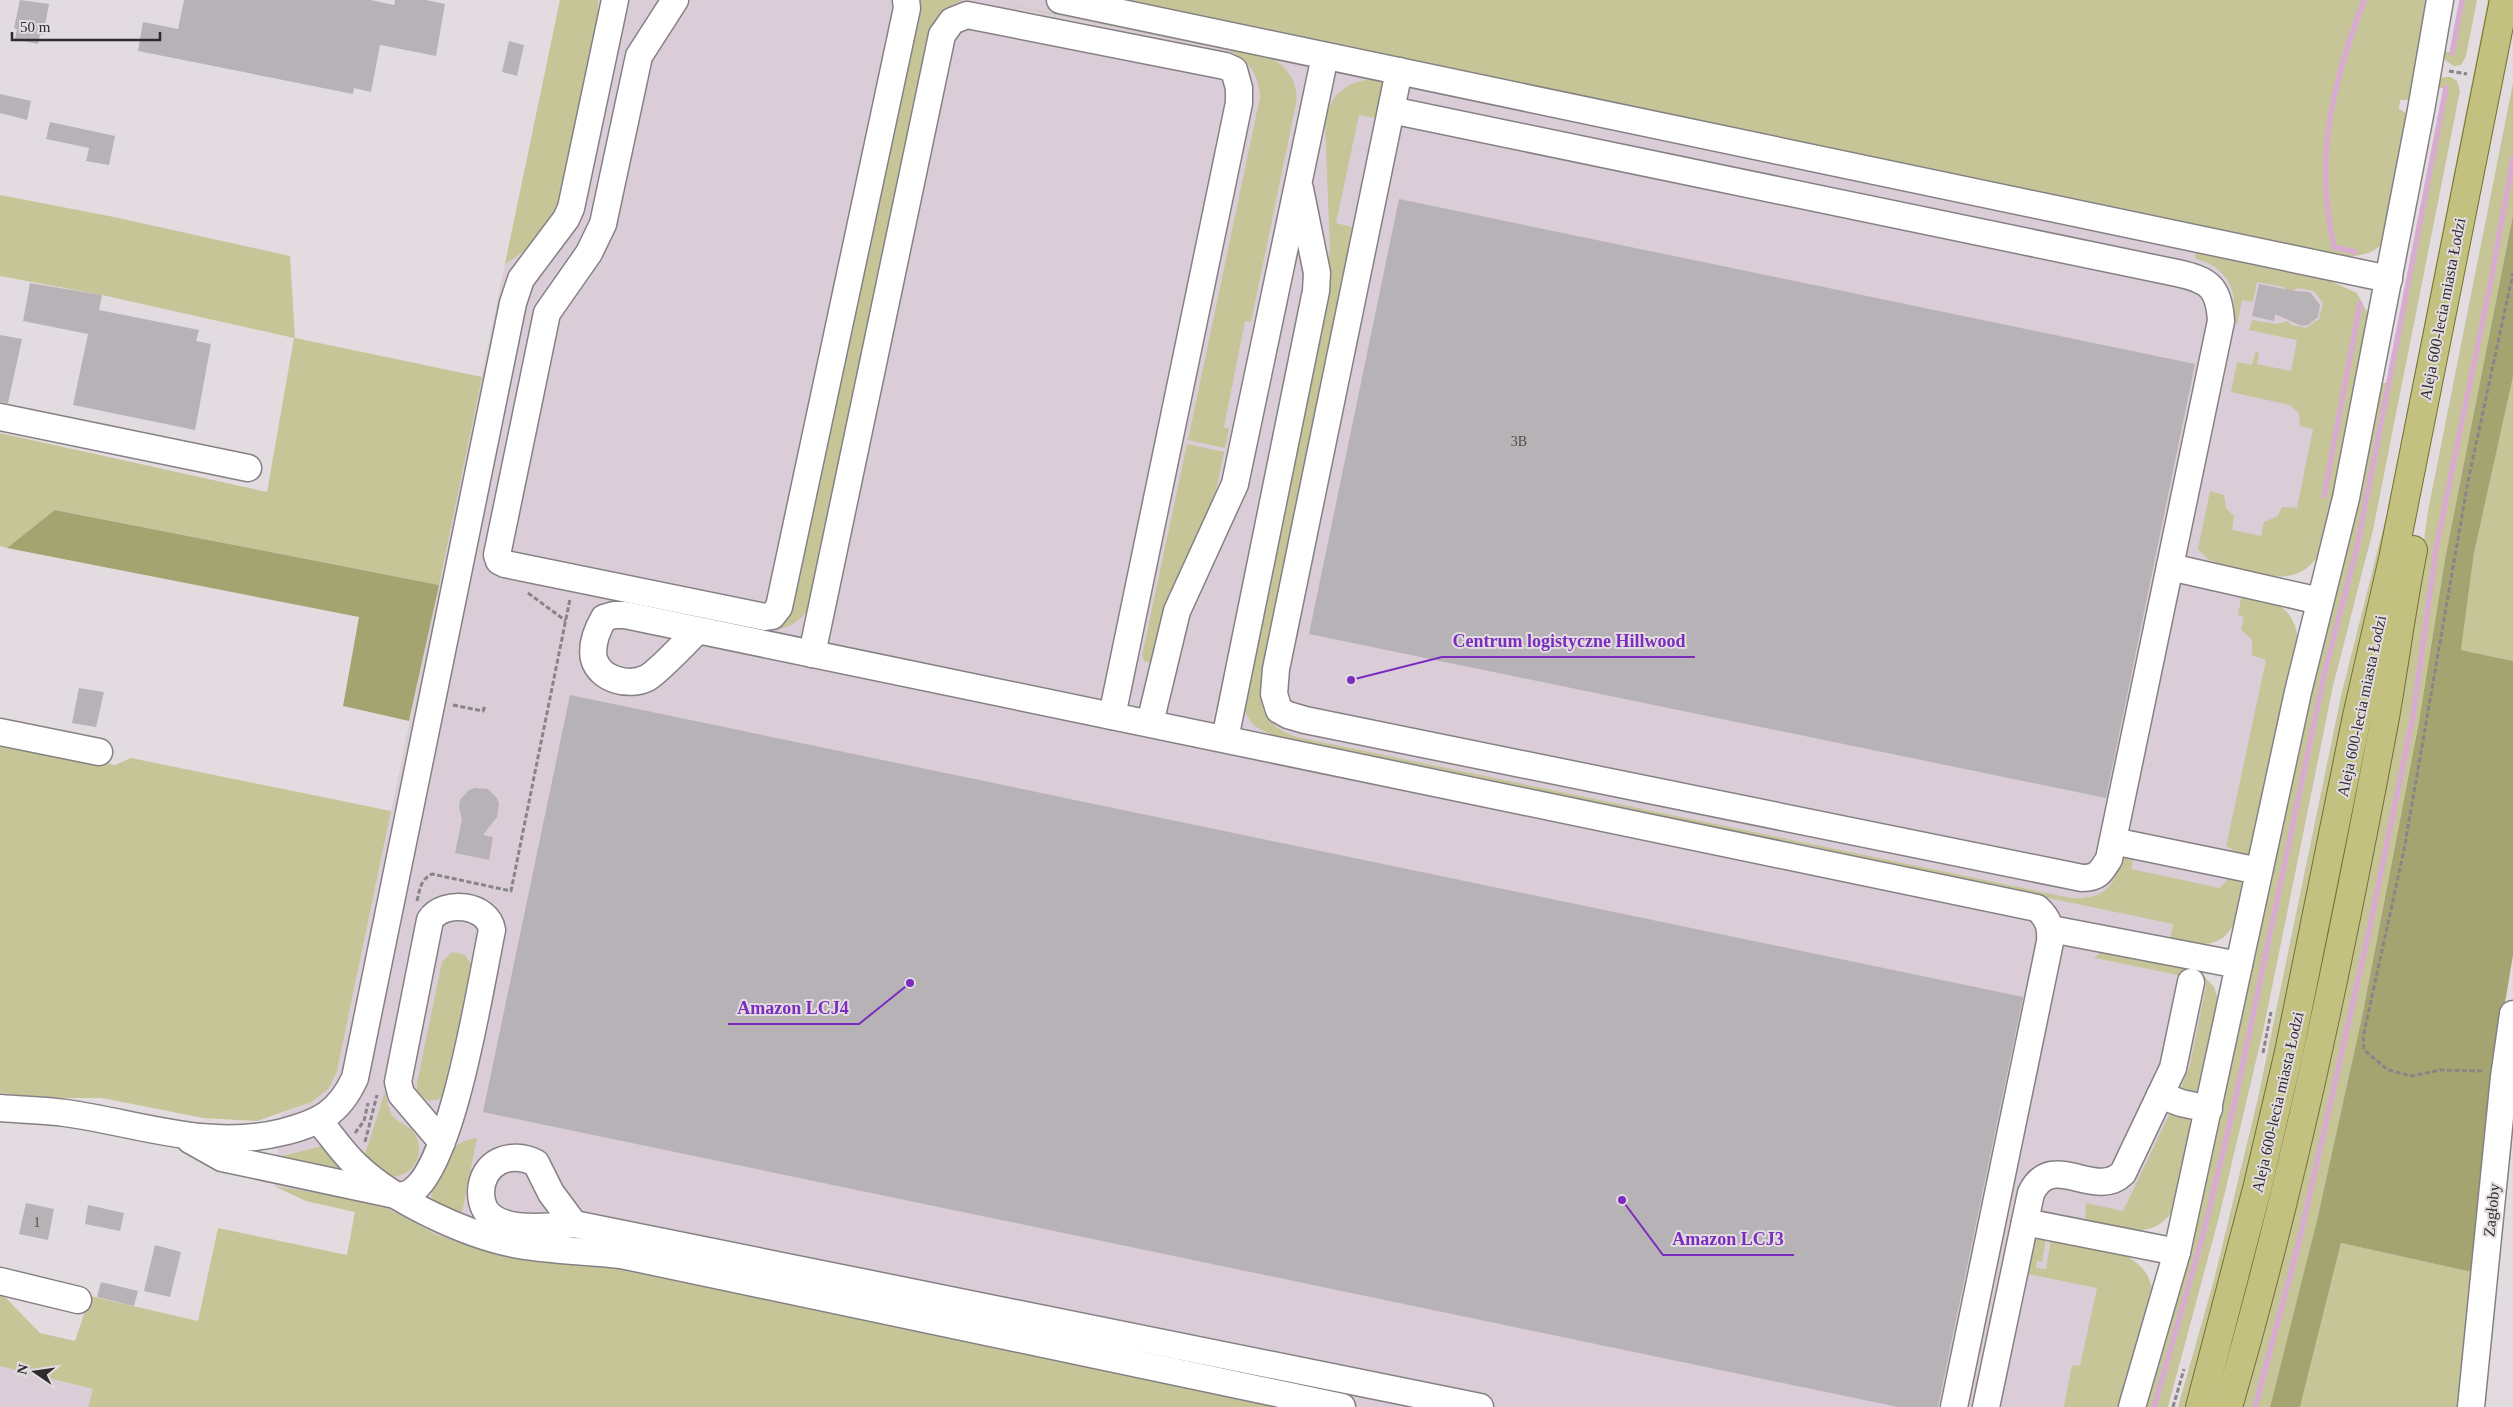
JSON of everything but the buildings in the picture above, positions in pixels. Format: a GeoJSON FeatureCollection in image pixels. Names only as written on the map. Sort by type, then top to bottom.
{"type":"FeatureCollection","features":[{"type":"Feature","properties":{"kind":"main road","name":"Aleja 600-lecia miasta Łodzi"},"geometry":{"type":"LineString","coordinates":[[2200,1407],[2244,1241],[2289,1052],[2357,716],[2393,559],[2504,0]]}},
{"type":"Feature","properties":{"kind":"main road","name":"Aleja 600-lecia miasta Łodzi"},"geometry":{"type":"LineString","coordinates":[[2228,1407],[2258,1303],[2326,1014],[2383,727],[2410,562],[2513,41]]}},
{"type":"Feature","properties":{"kind":"street"},"geometry":{"type":"LineString","coordinates":[[0,1108],[65,1113],[186,1137],[225,1140],[262,1138],[319,1121],[340,1103],[348,1092],[355,1078],[517,288],[557,232],[571,208],[615,0]]}},
{"type":"Feature","properties":{"kind":"street"},"geometry":{"type":"LineString","coordinates":[[675,0],[639,56],[629,94],[603,224],[589,253],[547,313],[497,556],[499,561],[753,615],[772,616],[779,607],[907,8],[906,0]]}},
{"type":"Feature","properties":{"kind":"street"},"geometry":{"type":"LineString","coordinates":[[1060,0],[2389,279]]}},
{"type":"Feature","properties":{"kind":"street"},"geometry":{"type":"LineString","coordinates":[[2132,1407],[2176,1252],[2209,1109],[2298,692],[2348,488],[2389,279],[2440,0]]}},
{"type":"Feature","properties":{"kind":"street"},"geometry":{"type":"LineString","coordinates":[[812,654],[942,35],[952,21],[967,15],[1225,66],[1234,70],[1239,88],[1239,103],[1112,716]]}},
{"type":"Feature","properties":{"kind":"street"},"geometry":{"type":"LineString","coordinates":[[1150,724],[1177,611],[1235,484],[1325,56]]}},
{"type":"Feature","properties":{"kind":"street"},"geometry":{"type":"LineString","coordinates":[[1391,110],[2177,273],[2200,279],[2215,290],[2220,303],[2221,321],[2110,859],[2101,873],[2094,878],[2082,878],[1305,720],[1279,710],[1274,694],[1276,668],[1399,71]]}},
{"type":"Feature","properties":{"kind":"street"},"geometry":{"type":"LineString","coordinates":[[596,88],[629,94]]}},
{"type":"Feature","properties":{"kind":"street"},"geometry":{"type":"LineString","coordinates":[[1225,739],[1316,291],[1317,273],[1298,179]]}},
{"type":"Feature","properties":{"kind":"street"},"geometry":{"type":"LineString","coordinates":[[557,232],[589,253]]}},
{"type":"Feature","properties":{"kind":"street"},"geometry":{"type":"LineString","coordinates":[[2177,273],[2184,236]]}},
{"type":"Feature","properties":{"kind":"street"},"geometry":{"type":"LineString","coordinates":[[0,417],[248,468]]}},
{"type":"Feature","properties":{"kind":"street"},"geometry":{"type":"LineString","coordinates":[[2170,567],[2320,601]]}},
{"type":"Feature","properties":{"kind":"street"},"geometry":{"type":"LineString","coordinates":[[698,630],[2037,908],[2047,918],[2051,929],[2050,942],[1954,1407]]}},
{"type":"Feature","properties":{"kind":"street"},"geometry":{"type":"LineString","coordinates":[[0,732],[98,752]]}},
{"type":"Feature","properties":{"kind":"street"},"geometry":{"type":"LineString","coordinates":[[2113,841],[2259,871]]}},
{"type":"Feature","properties":{"kind":"street"},"geometry":{"type":"LineString","coordinates":[[186,1137],[222,1158],[400,1196],[410,1193],[420,1183],[442,1142],[456,1099],[492,930],[490,922],[481,912],[447,907],[436,912],[430,920],[398,1082],[401,1094],[442,1142]]}},
{"type":"Feature","properties":{"kind":"street"},"geometry":{"type":"LineString","coordinates":[[2051,929],[2239,965]]}},
{"type":"Feature","properties":{"kind":"street"},"geometry":{"type":"LineString","coordinates":[[1986,1407],[2031,1193],[2041,1178],[2060,1174],[2108,1183],[2117,1180],[2124,1173],[2173,1068],[2192,982]]}},
{"type":"Feature","properties":{"kind":"street","name":"Zagłoby"},"geometry":{"type":"LineString","coordinates":[[2471,1407],[2503,1196],[2507,1076],[2513,1014]]}},
{"type":"Feature","properties":{"kind":"street"},"geometry":{"type":"LineString","coordinates":[[2160,1095],[2181,1103],[2209,1109]]}},
{"type":"Feature","properties":{"kind":"street"},"geometry":{"type":"LineString","coordinates":[[319,1121],[354,1164],[370,1178],[435,1217],[493,1240],[550,1249],[621,1255],[1342,1407]]}},
{"type":"Feature","properties":{"kind":"street"},"geometry":{"type":"LineString","coordinates":[[2025,1222],[2176,1252]]}},
{"type":"Feature","properties":{"kind":"street"},"geometry":{"type":"LineString","coordinates":[[574,1224],[1480,1407]]}},
{"type":"Feature","properties":{"kind":"street"},"geometry":{"type":"LineString","coordinates":[[0,1281],[78,1300]]}},
{"type":"Feature","properties":{"kind":"path"},"geometry":{"type":"LineString","coordinates":[[2507,1076],[2440,1070],[2412,1076],[2388,1070],[2364,1050],[2363,1037],[2404,850],[2468,481],[2513,273]]}},
{"type":"Feature","properties":{"kind":"shaded area"},"geometry":{"type":"Polygon","coordinates":[[[560,0],[1164,0],[2316,238],[2306,283],[2351,295],[2324,528],[2239,568],[2234,591],[2243,594],[2276,621],[2235,878],[2173,924],[2165,963],[2205,978],[2212,987],[2215,1001],[2127,1227],[2084,1217],[2077,1247],[2116,1254],[2115,1407],[1146,1407],[347,1255],[355,1212],[306,1201],[274,1186],[281,1114],[312,1102],[329,1088],[337,1071],[560,0]]]}},
{"type":"Feature","properties":{"kind":"shaded area"},"geometry":{"type":"Polygon","coordinates":[[[0,1366],[93,1389],[88,1407],[0,1407],[0,1366]]]}},
{"type":"Feature","properties":{"kind":"green space"},"geometry":{"type":"Polygon","coordinates":[[[560,0],[598,0],[599,29],[562,199],[546,228],[532,244],[505,264],[560,0]]]}},
{"type":"Feature","properties":{"kind":"green space"},"geometry":{"type":"Polygon","coordinates":[[[913,0],[963,0],[946,8],[931,28],[810,607],[791,625],[779,629],[766,630],[592,595],[764,627],[913,0]]]}},
{"type":"Feature","properties":{"kind":"green space"},"geometry":{"type":"Polygon","coordinates":[[[984,0],[1266,56],[1280,64],[1290,75],[1296,88],[1296,104],[1251,322],[1245,321],[1224,427],[1229,429],[1225,448],[1188,440],[1260,97],[1254,74],[1246,62],[1226,50],[984,0]]]}},
{"type":"Feature","properties":{"kind":"green space"},"geometry":{"type":"Polygon","coordinates":[[[1102,0],[2430,0],[2411,100],[2400,100],[2399,109],[2409,115],[2383,242],[2371,252],[2343,256],[1102,0]]]}},
{"type":"Feature","properties":{"kind":"green space"},"geometry":{"type":"Polygon","coordinates":[[[2463,0],[2477,0],[2466,56],[2461,65],[2454,66],[2446,61],[2443,51],[2454,53],[2463,0]]]}},
{"type":"Feature","properties":{"kind":"green space"},"geometry":{"type":"Polygon","coordinates":[[[2488,0],[2494,0],[2370,609],[2343,716],[2273,1061],[2221,1277],[2185,1407],[2178,1407],[2214,1280],[2258,1098],[2341,696],[2387,513],[2488,0]]]}},
{"type":"Feature","properties":{"kind":"green space"},"geometry":{"type":"Polygon","coordinates":[[[2443,77],[2451,77],[2457,81],[2460,91],[2373,530],[2333,686],[2264,1027],[2220,1213],[2168,1407],[2142,1407],[2378,382],[2391,384],[2447,89],[2435,87],[2443,77]]]}},
{"type":"Feature","properties":{"kind":"green space"},"geometry":{"type":"Polygon","coordinates":[[[1374,79],[1384,85],[1376,118],[1359,115],[1336,223],[1355,228],[1262,679],[1261,691],[1264,710],[1274,725],[1291,735],[1302,738],[2071,898],[2092,896],[2109,887],[2117,872],[2122,855],[2134,856],[2131,869],[2220,888],[2230,876],[2239,878],[2245,889],[2235,920],[2223,938],[2203,944],[2170,940],[2173,924],[1273,736],[1253,725],[1241,705],[1330,250],[1325,123],[1327,113],[1340,91],[1355,83],[1374,79]]]}},
{"type":"Feature","properties":{"kind":"green space"},"geometry":{"type":"Polygon","coordinates":[[[2513,83],[2513,215],[2445,559],[2419,720],[2362,1017],[2317,1220],[2270,1407],[2243,1407],[2302,1187],[2338,1029],[2402,700],[2428,511],[2513,83]]]}},
{"type":"Feature","properties":{"kind":"green space"},"geometry":{"type":"Polygon","coordinates":[[[0,195],[114,217],[290,256],[295,338],[482,377],[439,585],[56,510],[7,548],[0,546],[0,433],[267,492],[294,338],[102,295],[0,276],[0,195]]]}},
{"type":"Feature","properties":{"kind":"green space"},"geometry":{"type":"Polygon","coordinates":[[[2513,215],[2513,377],[2474,553],[2461,650],[2513,661],[2513,955],[2500,1033],[2476,1273],[2341,1243],[2300,1407],[2270,1407],[2317,1220],[2362,1017],[2419,721],[2445,559],[2513,215]]]}},
{"type":"Feature","properties":{"kind":"green space"},"geometry":{"type":"Polygon","coordinates":[[[2196,251],[2330,281],[2357,293],[2369,316],[2324,545],[2315,561],[2303,570],[2291,575],[2263,575],[2217,563],[2209,560],[2198,549],[2210,491],[2224,495],[2226,508],[2234,516],[2232,530],[2261,536],[2264,522],[2278,516],[2282,507],[2297,508],[2313,429],[2300,426],[2299,413],[2290,405],[2231,392],[2237,362],[2252,365],[2256,351],[2259,353],[2257,364],[2291,371],[2297,340],[2249,330],[2252,320],[2277,324],[2288,321],[2291,325],[2306,328],[2319,319],[2323,303],[2314,291],[2298,288],[2288,294],[2284,287],[2257,282],[2253,302],[2242,300],[2237,325],[2234,319],[2233,293],[2225,276],[2208,263],[2195,258],[2196,251]]]}},
{"type":"Feature","properties":{"kind":"green space"},"geometry":{"type":"Polygon","coordinates":[[[2513,377],[2513,661],[2461,650],[2474,553],[2513,377]]]}},
{"type":"Feature","properties":{"kind":"green space"},"geometry":{"type":"Polygon","coordinates":[[[1187,444],[1224,452],[1215,495],[1164,610],[1152,662],[1145,662],[1142,656],[1187,444]]]}},
{"type":"Feature","properties":{"kind":"green space"},"geometry":{"type":"Polygon","coordinates":[[[55,510],[439,585],[409,721],[343,706],[359,617],[7,548],[55,510]]]}},
{"type":"Feature","properties":{"kind":"green space"},"geometry":{"type":"Polygon","coordinates":[[[2242,593],[2264,598],[2288,613],[2293,621],[2298,643],[2250,855],[2244,857],[2232,853],[2231,848],[2226,847],[2266,660],[2252,655],[2252,640],[2241,629],[2244,617],[2238,615],[2242,593]]]}},
{"type":"Feature","properties":{"kind":"green space"},"geometry":{"type":"Polygon","coordinates":[[[0,742],[115,765],[131,758],[391,811],[337,1071],[329,1088],[312,1102],[257,1121],[203,1118],[102,1098],[39,1098],[0,1093],[0,742]]]}},
{"type":"Feature","properties":{"kind":"green space"},"geometry":{"type":"Polygon","coordinates":[[[2103,949],[2198,970],[2214,987],[2218,999],[2202,1090],[2194,1094],[2180,1090],[2190,1065],[2207,981],[2095,958],[2103,949]]]}},
{"type":"Feature","properties":{"kind":"green space"},"geometry":{"type":"Polygon","coordinates":[[[452,952],[465,955],[472,966],[443,1094],[440,1099],[428,1101],[417,1092],[417,1083],[442,962],[452,952]]]}},
{"type":"Feature","properties":{"kind":"green space"},"geometry":{"type":"Polygon","coordinates":[[[385,1092],[392,1115],[411,1129],[418,1141],[419,1148],[416,1162],[407,1172],[399,1176],[381,1174],[364,1157],[385,1092]]]}},
{"type":"Feature","properties":{"kind":"green space"},"geometry":{"type":"Polygon","coordinates":[[[2175,1112],[2186,1115],[2194,1126],[2176,1206],[2167,1218],[2157,1226],[2135,1230],[2123,1229],[2085,1219],[2086,1203],[2123,1211],[2170,1113],[2175,1112]]]}},
{"type":"Feature","properties":{"kind":"green space"},"geometry":{"type":"Polygon","coordinates":[[[477,1138],[462,1213],[456,1216],[439,1208],[431,1194],[442,1165],[453,1149],[464,1141],[477,1138]]]}},
{"type":"Feature","properties":{"kind":"green space"},"geometry":{"type":"Polygon","coordinates":[[[322,1146],[327,1148],[361,1180],[266,1160],[322,1146]]]}},
{"type":"Feature","properties":{"kind":"green space"},"geometry":{"type":"Polygon","coordinates":[[[274,1186],[323,1194],[329,1193],[387,1208],[437,1235],[505,1257],[613,1268],[1283,1407],[88,1407],[93,1389],[0,1366],[0,1292],[40,1333],[75,1341],[90,1296],[198,1321],[218,1228],[347,1255],[355,1212],[306,1201],[274,1186]]]}},
{"type":"Feature","properties":{"kind":"green space"},"geometry":{"type":"Polygon","coordinates":[[[2032,1237],[2046,1238],[2042,1262],[2037,1261],[2036,1268],[2046,1269],[2051,1239],[2116,1251],[2130,1258],[2141,1267],[2149,1279],[2153,1296],[2121,1407],[2064,1407],[2072,1365],[2080,1366],[2097,1288],[2023,1273],[2032,1237]]]}},
{"type":"Feature","properties":{"kind":"green space"},"geometry":{"type":"Polygon","coordinates":[[[2341,1243],[2476,1273],[2461,1407],[2300,1407],[2341,1243]]]}},
{"type":"Feature","properties":{"kind":"waterway"},"geometry":{"type":"LineString","coordinates":[[2355,252],[2334,247],[2328,214],[2326,152],[2335,92],[2364,0]]}},
{"type":"Feature","properties":{"kind":"waterway"},"geometry":{"type":"LineString","coordinates":[[2452,53],[2462,0]]}},
{"type":"Feature","properties":{"kind":"waterway"},"geometry":{"type":"LineString","coordinates":[[2154,1407],[2203,1235],[2235,1101],[2324,675],[2357,547],[2446,88]]}},
{"type":"Feature","properties":{"kind":"waterway"},"geometry":{"type":"LineString","coordinates":[[2255,1407],[2299,1242],[2369,931],[2413,716],[2436,549],[2492,275],[2513,158]]}},
{"type":"Feature","properties":{"kind":"waterway"},"geometry":{"type":"LineString","coordinates":[[2324,496],[2360,304]]}},
{"type":"Feature","properties":{"kind":"place","name":"Centrum logistyczne Hillwood"},"geometry":{"type":"Point","coordinates":[1351,680]}},
{"type":"Feature","properties":{"kind":"place","name":"Amazon LCJ4"},"geometry":{"type":"Point","coordinates":[910,983]}},
{"type":"Feature","properties":{"kind":"place","name":"Amazon LCJ3"},"geometry":{"type":"Point","coordinates":[1622,1200]}}]}
